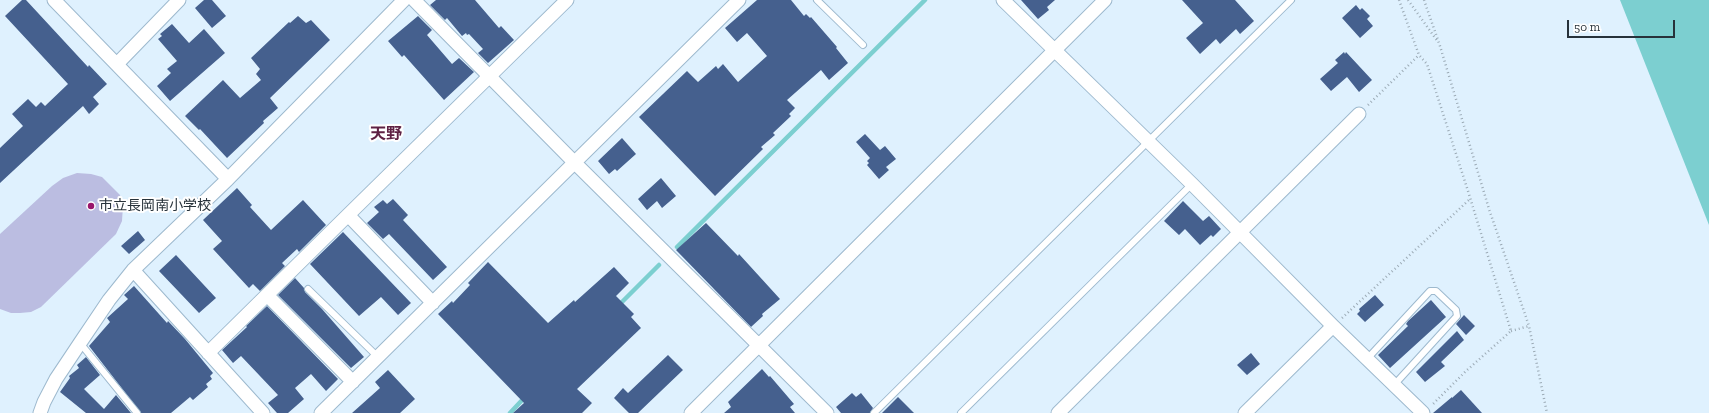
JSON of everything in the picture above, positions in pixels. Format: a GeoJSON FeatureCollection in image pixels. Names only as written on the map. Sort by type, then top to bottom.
{"type":"FeatureCollection","features":[{"type":"Feature","properties":{"kind":"street"},"geometry":{"type":"LineString","coordinates":[[54,0],[228,179]]}},
{"type":"Feature","properties":{"kind":"street"},"geometry":{"type":"LineString","coordinates":[[117,64],[180,0]]}},
{"type":"Feature","properties":{"kind":"street"},"geometry":{"type":"LineString","coordinates":[[40,413],[56,379],[109,300],[133,270],[228,179],[404,0]]}},
{"type":"Feature","properties":{"kind":"street"},"geometry":{"type":"LineString","coordinates":[[414,0],[575,163],[827,413]]}},
{"type":"Feature","properties":{"kind":"street"},"geometry":{"type":"LineString","coordinates":[[208,353],[567,0]]}},
{"type":"Feature","properties":{"kind":"street"},"geometry":{"type":"LineString","coordinates":[[321,413],[739,0]]}},
{"type":"Feature","properties":{"kind":"street"},"geometry":{"type":"LineString","coordinates":[[1003,0],[1054,52],[1192,184],[1239,233],[1367,359],[1394,384],[1426,410]]}},
{"type":"Feature","properties":{"kind":"street"},"geometry":{"type":"LineString","coordinates":[[691,413],[1105,0]]}},
{"type":"Feature","properties":{"kind":"street"},"geometry":{"type":"LineString","coordinates":[[1058,413],[1359,114]]}},
{"type":"Feature","properties":{"kind":"street"},"geometry":{"type":"LineString","coordinates":[[348,215],[433,303]]}},
{"type":"Feature","properties":{"kind":"street"},"geometry":{"type":"LineString","coordinates":[[133,270],[263,413]]}},
{"type":"Feature","properties":{"kind":"street"},"geometry":{"type":"LineString","coordinates":[[267,295],[353,382]]}},
{"type":"Feature","properties":{"kind":"street"},"geometry":{"type":"LineString","coordinates":[[1245,413],[1333,326]]}},
{"type":"Feature","properties":{"kind":"lane"},"geometry":{"type":"LineString","coordinates":[[817,0],[863,45]]}},
{"type":"Feature","properties":{"kind":"lane"},"geometry":{"type":"LineString","coordinates":[[874,413],[1291,0]]}},
{"type":"Feature","properties":{"kind":"lane"},"geometry":{"type":"LineString","coordinates":[[961,413],[1192,184]]}},
{"type":"Feature","properties":{"kind":"lane"},"geometry":{"type":"LineString","coordinates":[[308,289],[378,357]]}},
{"type":"Feature","properties":{"kind":"lane"},"geometry":{"type":"LineString","coordinates":[[1367,359],[1430,291],[1436,291],[1456,310],[1457,316],[1394,384]]}},
{"type":"Feature","properties":{"kind":"lane"},"geometry":{"type":"LineString","coordinates":[[80,343],[137,413]]}},
{"type":"Feature","properties":{"kind":"path"},"geometry":{"type":"LineString","coordinates":[[1399,0],[1419,55],[1427,64],[1511,331]]}},
{"type":"Feature","properties":{"kind":"path"},"geometry":{"type":"LineString","coordinates":[[1408,0],[1440,46]]}},
{"type":"Feature","properties":{"kind":"path"},"geometry":{"type":"LineString","coordinates":[[1424,0],[1440,46],[1489,209],[1528,326],[1547,413]]}},
{"type":"Feature","properties":{"kind":"path"},"geometry":{"type":"LineString","coordinates":[[1359,114],[1419,55]]}},
{"type":"Feature","properties":{"kind":"path"},"geometry":{"type":"LineString","coordinates":[[1333,326],[1470,199]]}},
{"type":"Feature","properties":{"kind":"path"},"geometry":{"type":"LineString","coordinates":[[1426,410],[1511,331],[1528,326]]}},
{"type":"Feature","properties":{"kind":"shaded area"},"geometry":{"type":"Polygon","coordinates":[[[1620,0],[1709,0],[1709,225],[1620,0]]]}},
{"type":"Feature","properties":{"kind":"shaded area"},"geometry":{"type":"Polygon","coordinates":[[[77,173],[91,174],[102,177],[120,195],[123,206],[122,221],[116,234],[41,307],[31,312],[20,313],[11,313],[0,309],[0,234],[52,186],[63,178],[77,173]]]}},
{"type":"Feature","properties":{"kind":"building"},"geometry":{"type":"Polygon","coordinates":[[[22,0],[26,0],[88,67],[89,65],[107,84],[93,97],[99,104],[89,114],[83,106],[0,183],[0,148],[23,126],[12,114],[28,99],[36,107],[41,102],[45,106],[68,84],[5,16],[22,0]]]}},
{"type":"Feature","properties":{"kind":"building"},"geometry":{"type":"Polygon","coordinates":[[[204,0],[212,0],[226,16],[212,28],[195,8],[204,0]]]}},
{"type":"Feature","properties":{"kind":"building"},"geometry":{"type":"Polygon","coordinates":[[[436,0],[475,0],[499,28],[501,26],[514,40],[488,63],[478,53],[483,49],[469,34],[467,35],[466,33],[462,36],[447,18],[445,20],[430,5],[436,0]]]}},
{"type":"Feature","properties":{"kind":"building"},"geometry":{"type":"Polygon","coordinates":[[[757,0],[791,0],[804,16],[806,14],[810,18],[811,17],[837,47],[836,48],[848,63],[829,80],[821,70],[787,100],[795,108],[789,114],[791,116],[773,133],[775,135],[761,147],[763,149],[715,196],[639,117],[687,71],[698,82],[716,66],[718,69],[723,64],[738,82],[767,56],[747,33],[737,42],[725,28],[757,0]]]}},
{"type":"Feature","properties":{"kind":"building"},"geometry":{"type":"Polygon","coordinates":[[[1021,0],[1055,0],[1047,7],[1049,10],[1038,19],[1021,0]]]}},
{"type":"Feature","properties":{"kind":"building"},"geometry":{"type":"Polygon","coordinates":[[[1182,0],[1235,0],[1254,21],[1240,34],[1236,29],[1220,44],[1216,39],[1200,54],[1186,38],[1203,23],[1182,0]]]}},
{"type":"Feature","properties":{"kind":"building"},"geometry":{"type":"Polygon","coordinates":[[[1356,5],[1360,10],[1362,8],[1370,16],[1367,19],[1373,26],[1360,38],[1342,18],[1356,5]]]}},
{"type":"Feature","properties":{"kind":"building"},"geometry":{"type":"Polygon","coordinates":[[[298,16],[306,23],[311,20],[330,40],[270,98],[278,108],[263,121],[264,123],[227,158],[200,129],[199,130],[185,116],[223,80],[240,98],[261,80],[256,74],[260,69],[251,58],[289,22],[290,23],[298,16]]]}},
{"type":"Feature","properties":{"kind":"building"},"geometry":{"type":"Polygon","coordinates":[[[418,16],[432,30],[427,35],[452,64],[459,58],[474,72],[444,100],[404,55],[402,57],[388,41],[418,16]]]}},
{"type":"Feature","properties":{"kind":"building"},"geometry":{"type":"Polygon","coordinates":[[[172,24],[189,43],[204,29],[225,53],[170,101],[157,86],[171,73],[167,69],[177,61],[158,39],[162,36],[160,34],[172,24]]]}},
{"type":"Feature","properties":{"kind":"building"},"geometry":{"type":"Polygon","coordinates":[[[1344,52],[1345,54],[1346,52],[1372,80],[1359,92],[1347,77],[1331,91],[1320,79],[1338,63],[1335,60],[1344,52]]]}},
{"type":"Feature","properties":{"kind":"building"},"geometry":{"type":"Polygon","coordinates":[[[865,134],[880,150],[885,146],[896,159],[886,167],[889,170],[879,179],[867,165],[869,163],[867,161],[870,158],[856,142],[865,134]]]}},
{"type":"Feature","properties":{"kind":"building"},"geometry":{"type":"Polygon","coordinates":[[[622,138],[636,154],[617,171],[615,169],[609,174],[598,161],[622,138]]]}},
{"type":"Feature","properties":{"kind":"building"},"geometry":{"type":"Polygon","coordinates":[[[661,178],[676,196],[662,208],[657,201],[647,210],[638,199],[661,178]]]}},
{"type":"Feature","properties":{"kind":"building"},"geometry":{"type":"Polygon","coordinates":[[[237,188],[252,205],[250,207],[271,230],[303,200],[326,225],[299,252],[297,249],[282,263],[285,266],[260,291],[253,284],[249,288],[213,249],[222,241],[203,220],[237,188]]]}},
{"type":"Feature","properties":{"kind":"building"},"geometry":{"type":"Polygon","coordinates":[[[393,199],[408,215],[403,220],[447,267],[433,280],[389,234],[383,239],[367,223],[379,212],[374,207],[383,200],[387,204],[393,199]]]}},
{"type":"Feature","properties":{"kind":"building"},"geometry":{"type":"Polygon","coordinates":[[[1183,201],[1203,221],[1209,216],[1221,229],[1213,237],[1211,235],[1200,245],[1185,229],[1179,235],[1164,221],[1183,201]]]}},
{"type":"Feature","properties":{"kind":"building"},"geometry":{"type":"Polygon","coordinates":[[[706,223],[738,256],[739,254],[780,299],[762,314],[763,316],[751,327],[676,250],[706,223]]]}},
{"type":"Feature","properties":{"kind":"building"},"geometry":{"type":"Polygon","coordinates":[[[138,231],[145,240],[129,254],[121,246],[138,231]]]}},
{"type":"Feature","properties":{"kind":"building"},"geometry":{"type":"Polygon","coordinates":[[[343,232],[411,303],[398,315],[381,297],[359,316],[310,264],[343,232]]]}},
{"type":"Feature","properties":{"kind":"building"},"geometry":{"type":"Polygon","coordinates":[[[176,255],[216,298],[199,313],[159,271],[176,255]]]}},
{"type":"Feature","properties":{"kind":"building"},"geometry":{"type":"Polygon","coordinates":[[[488,262],[548,323],[574,300],[575,302],[614,267],[629,283],[616,296],[634,314],[631,317],[641,328],[577,389],[592,403],[582,413],[513,413],[524,403],[438,314],[452,301],[453,303],[470,285],[468,283],[488,262]]]}},
{"type":"Feature","properties":{"kind":"building"},"geometry":{"type":"Polygon","coordinates":[[[295,278],[304,288],[305,292],[364,357],[351,368],[278,295],[295,278]]]}},
{"type":"Feature","properties":{"kind":"building"},"geometry":{"type":"Polygon","coordinates":[[[134,286],[167,323],[168,321],[185,339],[213,373],[210,376],[212,379],[206,384],[208,387],[193,400],[190,397],[171,413],[141,413],[89,346],[110,322],[107,318],[128,299],[124,295],[134,286]]]}},
{"type":"Feature","properties":{"kind":"building"},"geometry":{"type":"Polygon","coordinates":[[[1375,295],[1384,305],[1365,322],[1357,314],[1360,311],[1359,309],[1375,295]]]}},
{"type":"Feature","properties":{"kind":"building"},"geometry":{"type":"Polygon","coordinates":[[[1431,300],[1446,317],[1390,368],[1378,355],[1408,326],[1406,324],[1408,321],[1431,300]]]}},
{"type":"Feature","properties":{"kind":"building"},"geometry":{"type":"Polygon","coordinates":[[[267,306],[338,379],[326,391],[311,374],[295,388],[304,399],[288,413],[277,413],[268,403],[278,395],[241,356],[233,363],[222,350],[267,306]]]}},
{"type":"Feature","properties":{"kind":"building"},"geometry":{"type":"Polygon","coordinates":[[[1464,315],[1475,326],[1466,335],[1456,324],[1464,315]]]}},
{"type":"Feature","properties":{"kind":"building"},"geometry":{"type":"Polygon","coordinates":[[[1457,331],[1464,340],[1441,362],[1445,366],[1425,382],[1416,372],[1457,331]]]}},
{"type":"Feature","properties":{"kind":"building"},"geometry":{"type":"Polygon","coordinates":[[[1251,353],[1260,364],[1247,375],[1237,365],[1251,353]]]}},
{"type":"Feature","properties":{"kind":"building"},"geometry":{"type":"Polygon","coordinates":[[[668,355],[683,370],[638,413],[629,413],[614,398],[623,388],[628,393],[668,355]]]}},
{"type":"Feature","properties":{"kind":"building"},"geometry":{"type":"Polygon","coordinates":[[[86,357],[100,375],[84,389],[104,409],[116,395],[131,413],[86,413],[60,392],[70,378],[69,376],[79,368],[77,365],[86,357]]]}},
{"type":"Feature","properties":{"kind":"building"},"geometry":{"type":"Polygon","coordinates":[[[762,369],[794,404],[790,407],[795,413],[724,413],[731,407],[728,402],[762,369]]]}},
{"type":"Feature","properties":{"kind":"building"},"geometry":{"type":"Polygon","coordinates":[[[388,370],[415,399],[400,413],[352,413],[380,388],[375,382],[388,370]]]}},
{"type":"Feature","properties":{"kind":"building"},"geometry":{"type":"Polygon","coordinates":[[[1461,390],[1482,413],[1433,413],[1452,398],[1461,390]]]}},
{"type":"Feature","properties":{"kind":"building"},"geometry":{"type":"Polygon","coordinates":[[[852,393],[856,397],[861,393],[873,408],[870,413],[841,413],[836,407],[852,393]]]}},
{"type":"Feature","properties":{"kind":"building"},"geometry":{"type":"Polygon","coordinates":[[[898,397],[914,413],[882,413],[898,397]]]}},
{"type":"Feature","properties":{"kind":"waterway"},"geometry":{"type":"LineString","coordinates":[[677,247],[925,0]]}},
{"type":"Feature","properties":{"kind":"waterway"},"geometry":{"type":"LineString","coordinates":[[619,305],[659,265]]}},
{"type":"Feature","properties":{"kind":"waterway"},"geometry":{"type":"LineString","coordinates":[[510,413],[525,397]]}},
{"type":"Feature","properties":{"kind":"place","name":"市立長岡南小学校"},"geometry":{"type":"Point","coordinates":[91,206]}},
{"type":"Feature","properties":{"kind":"district","name":"天野"},"geometry":{"type":"Point","coordinates":[386,134]}}]}
